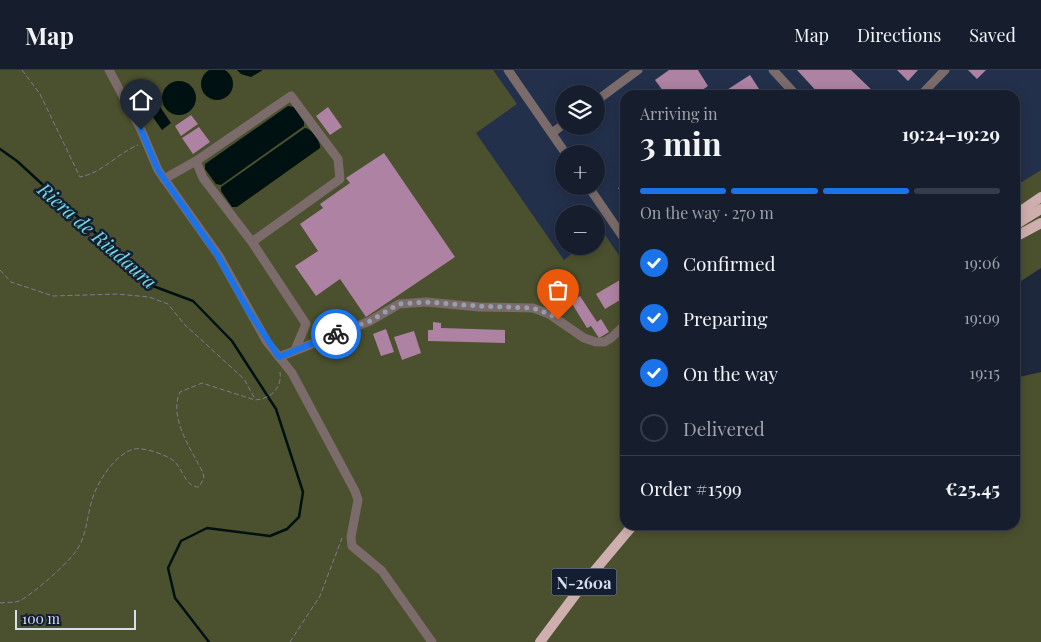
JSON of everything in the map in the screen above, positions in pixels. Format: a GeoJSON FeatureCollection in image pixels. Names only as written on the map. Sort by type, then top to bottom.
{"type":"FeatureCollection","features":[{"type":"Feature","properties":{"kind":"main road"},"geometry":{"type":"LineString","coordinates":[[1020,212],[1041,197]]}},
{"type":"Feature","properties":{"kind":"main road"},"geometry":{"type":"LineString","coordinates":[[1020,222],[1041,209]]}},
{"type":"Feature","properties":{"kind":"main road"},"geometry":{"type":"LineString","coordinates":[[1020,234],[1041,223]]}},
{"type":"Feature","properties":{"kind":"main road","name":"N-260a"},"geometry":{"type":"LineString","coordinates":[[540,642],[580,586],[628,530]]}},
{"type":"Feature","properties":{"kind":"street"},"geometry":{"type":"LineString","coordinates":[[109,70],[164,179],[218,256],[248,310],[306,398],[358,496],[351,537],[352,546],[382,571],[432,642]]}},
{"type":"Feature","properties":{"kind":"street"},"geometry":{"type":"LineString","coordinates":[[508,70],[560,145]]}},
{"type":"Feature","properties":{"kind":"street"},"geometry":{"type":"LineString","coordinates":[[605,93],[627,73],[638,70]]}},
{"type":"Feature","properties":{"kind":"street"},"geometry":{"type":"LineString","coordinates":[[774,70],[792,90]]}},
{"type":"Feature","properties":{"kind":"street"},"geometry":{"type":"LineString","coordinates":[[926,90],[945,70]]}},
{"type":"Feature","properties":{"kind":"street"},"geometry":{"type":"LineString","coordinates":[[164,179],[196,161],[291,96],[338,159],[340,179],[252,242]]}},
{"type":"Feature","properties":{"kind":"street"},"geometry":{"type":"LineString","coordinates":[[196,161],[203,178],[252,242],[306,324],[295,350]]}},
{"type":"Feature","properties":{"kind":"street"},"geometry":{"type":"LineString","coordinates":[[594,195],[620,233]]}},
{"type":"Feature","properties":{"kind":"street"},"geometry":{"type":"LineString","coordinates":[[279,357],[370,321],[399,304],[426,302],[533,308],[550,314],[584,338],[596,342],[604,342],[620,330]]}},
{"type":"Feature","properties":{"kind":"path"},"geometry":{"type":"LineString","coordinates":[[22,70],[40,94],[80,177],[91,175],[122,153],[146,143]]}},
{"type":"Feature","properties":{"kind":"path"},"geometry":{"type":"LineString","coordinates":[[0,270],[11,282],[53,296],[116,294],[149,297],[168,304],[184,324],[244,379],[255,400]]}},
{"type":"Feature","properties":{"kind":"path"},"geometry":{"type":"LineString","coordinates":[[0,603],[19,601],[64,565],[78,548],[85,530],[92,499],[107,472],[120,456],[135,449],[151,451],[174,460],[190,484],[199,487],[204,478],[203,473],[177,415],[177,398],[180,392],[202,383],[255,400],[262,400],[276,392],[281,382],[280,372]]}},
{"type":"Feature","properties":{"kind":"path"},"geometry":{"type":"LineString","coordinates":[[290,642],[320,596],[343,536]]}},
{"type":"Feature","properties":{"kind":"shaded area"},"geometry":{"type":"Polygon","coordinates":[[[217,68],[223,69],[228,73],[232,78],[232,90],[228,95],[223,99],[217,100],[211,99],[206,95],[202,90],[201,84],[202,78],[206,73],[211,69],[217,68]]]}},
{"type":"Feature","properties":{"kind":"shaded area"},"geometry":{"type":"Polygon","coordinates":[[[237,70],[263,70],[251,77],[241,74],[237,70]]]}},
{"type":"Feature","properties":{"kind":"shaded area"},"geometry":{"type":"Polygon","coordinates":[[[432,70],[1041,70],[1041,170],[1020,183],[1020,90],[620,90],[620,257],[605,236],[605,205],[555,205],[555,248],[432,70]]]}},
{"type":"Feature","properties":{"kind":"shaded area"},"geometry":{"type":"Polygon","coordinates":[[[179,81],[191,86],[196,98],[191,110],[179,115],[167,110],[162,98],[167,86],[179,81]]]}},
{"type":"Feature","properties":{"kind":"shaded area"},"geometry":{"type":"Polygon","coordinates":[[[150,92],[171,123],[162,130],[140,99],[150,92]]]}},
{"type":"Feature","properties":{"kind":"shaded area"},"geometry":{"type":"Polygon","coordinates":[[[288,106],[294,107],[304,122],[304,126],[221,185],[216,184],[205,169],[205,164],[288,106]]]}},
{"type":"Feature","properties":{"kind":"shaded area"},"geometry":{"type":"Polygon","coordinates":[[[305,128],[316,136],[320,148],[237,207],[232,207],[221,191],[221,187],[305,128]]]}},
{"type":"Feature","properties":{"kind":"shaded area"},"geometry":{"type":"Polygon","coordinates":[[[560,255],[571,255],[564,261],[560,255]]]}},
{"type":"Feature","properties":{"kind":"green space"},"geometry":{"type":"Polygon","coordinates":[[[0,70],[493,70],[517,104],[476,133],[555,247],[555,255],[561,255],[564,260],[570,255],[605,255],[605,235],[620,257],[620,530],[1020,530],[1020,377],[1041,372],[1041,642],[0,642],[0,70]]]}},
{"type":"Feature","properties":{"kind":"green space"},"geometry":{"type":"Polygon","coordinates":[[[1041,170],[1041,268],[1020,282],[1020,183],[1041,170]]]}},
{"type":"Feature","properties":{"kind":"building"},"geometry":{"type":"Polygon","coordinates":[[[669,70],[698,70],[708,86],[702,90],[662,90],[655,80],[669,70]]]}},
{"type":"Feature","properties":{"kind":"building"},"geometry":{"type":"Polygon","coordinates":[[[797,70],[851,70],[872,90],[815,90],[797,70]]]}},
{"type":"Feature","properties":{"kind":"building"},"geometry":{"type":"Polygon","coordinates":[[[897,70],[918,70],[908,81],[897,70]]]}},
{"type":"Feature","properties":{"kind":"building"},"geometry":{"type":"Polygon","coordinates":[[[968,70],[986,70],[977,79],[968,70]]]}},
{"type":"Feature","properties":{"kind":"building"},"geometry":{"type":"Polygon","coordinates":[[[750,75],[760,90],[727,90],[750,75]]]}},
{"type":"Feature","properties":{"kind":"building"},"geometry":{"type":"Polygon","coordinates":[[[328,107],[342,127],[330,135],[316,116],[328,107]]]}},
{"type":"Feature","properties":{"kind":"building"},"geometry":{"type":"Polygon","coordinates":[[[191,115],[198,124],[181,136],[175,126],[191,115]]]}},
{"type":"Feature","properties":{"kind":"building"},"geometry":{"type":"Polygon","coordinates":[[[199,127],[210,142],[193,154],[182,138],[199,127]]]}},
{"type":"Feature","properties":{"kind":"building"},"geometry":{"type":"Polygon","coordinates":[[[384,153],[455,257],[366,317],[340,279],[316,296],[295,266],[318,251],[300,224],[323,208],[320,204],[350,183],[346,178],[384,153]]]}},
{"type":"Feature","properties":{"kind":"building"},"geometry":{"type":"Polygon","coordinates":[[[556,279],[568,297],[549,308],[538,290],[556,279]]]}},
{"type":"Feature","properties":{"kind":"building"},"geometry":{"type":"Polygon","coordinates":[[[620,280],[620,300],[605,309],[596,294],[620,280]]]}},
{"type":"Feature","properties":{"kind":"building"},"geometry":{"type":"Polygon","coordinates":[[[580,296],[597,322],[601,319],[609,332],[599,338],[591,326],[587,328],[571,302],[580,296]]]}},
{"type":"Feature","properties":{"kind":"building"},"geometry":{"type":"Polygon","coordinates":[[[433,322],[441,323],[441,328],[505,330],[505,343],[428,341],[428,330],[433,330],[433,322]]]}},
{"type":"Feature","properties":{"kind":"building"},"geometry":{"type":"Polygon","coordinates":[[[386,329],[394,352],[381,356],[373,334],[386,329]]]}},
{"type":"Feature","properties":{"kind":"building"},"geometry":{"type":"Polygon","coordinates":[[[414,331],[421,353],[402,360],[394,337],[414,331]]]}},
{"type":"Feature","properties":{"kind":"waterway","name":"Riera de Riudaura"},"geometry":{"type":"LineString","coordinates":[[0,149],[17,161],[153,286],[193,301],[232,341],[276,409],[303,492],[299,517],[287,529],[270,536],[207,528],[181,541],[168,568],[175,598],[209,642]]}},
{"type":"Feature","properties":{"kind":"way so far"},"geometry":{"type":"LineString","coordinates":[[336,334],[370,321],[399,304],[426,302],[533,308],[550,314],[558,320]]}},
{"type":"Feature","properties":{"kind":"route"},"geometry":{"type":"LineString","coordinates":[[141,130],[158,170],[218,256],[248,310],[279,357],[336,334]]}}]}
